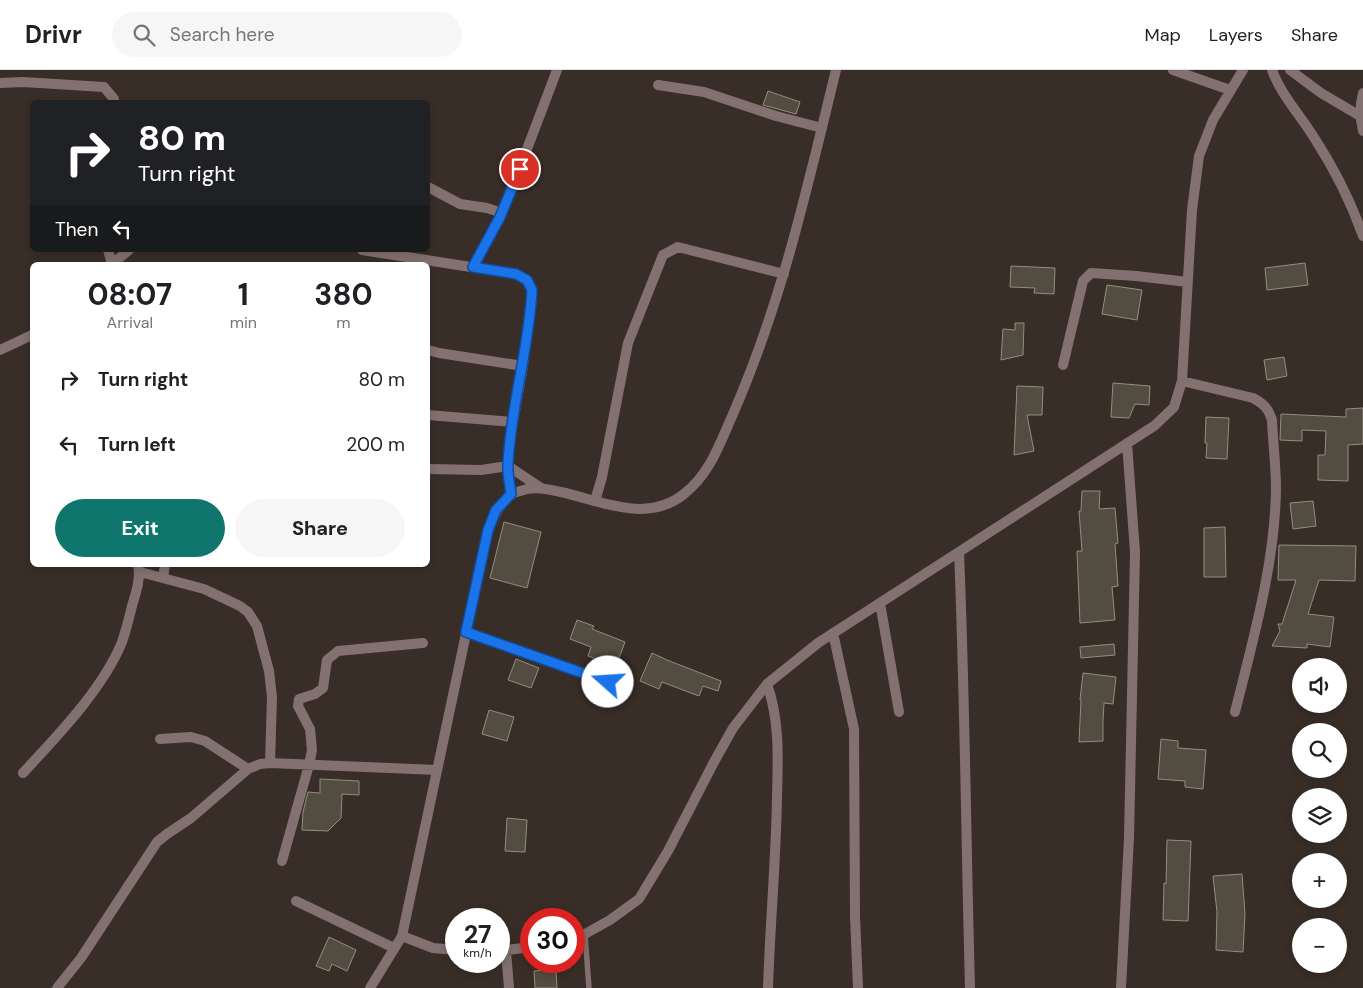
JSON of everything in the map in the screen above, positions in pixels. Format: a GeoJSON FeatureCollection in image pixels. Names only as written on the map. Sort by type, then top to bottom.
{"type":"FeatureCollection","features":[{"type":"Feature","properties":{"kind":"street"},"geometry":{"type":"LineString","coordinates":[[473,267],[502,213],[557,70]]}},
{"type":"Feature","properties":{"kind":"street"},"geometry":{"type":"LineString","coordinates":[[430,469],[481,470],[508,466],[541,488],[626,509],[641,510],[658,508],[673,502],[698,482],[715,453],[747,382],[772,314],[794,243],[836,70]]}},
{"type":"Feature","properties":{"kind":"street"},"geometry":{"type":"LineString","coordinates":[[1173,70],[1230,90]]}},
{"type":"Feature","properties":{"kind":"street"},"geometry":{"type":"LineString","coordinates":[[585,934],[623,912],[639,899],[668,851],[733,728],[767,684],[833,633],[1154,426],[1174,406],[1182,381],[1192,210],[1199,156],[1213,120],[1242,70]]}},
{"type":"Feature","properties":{"kind":"street"},"geometry":{"type":"LineString","coordinates":[[1272,70],[1288,99],[1336,173],[1354,211],[1363,236]]}},
{"type":"Feature","properties":{"kind":"street"},"geometry":{"type":"LineString","coordinates":[[1290,70],[1321,93],[1360,116]]}},
{"type":"Feature","properties":{"kind":"street"},"geometry":{"type":"LineString","coordinates":[[0,83],[24,82],[104,87],[114,100]]}},
{"type":"Feature","properties":{"kind":"street"},"geometry":{"type":"LineString","coordinates":[[658,86],[704,92],[776,116],[822,128]]}},
{"type":"Feature","properties":{"kind":"street"},"geometry":{"type":"LineString","coordinates":[[1363,93],[1360,102],[1363,131]]}},
{"type":"Feature","properties":{"kind":"street"},"geometry":{"type":"LineString","coordinates":[[430,188],[460,204],[487,208],[502,213]]}},
{"type":"Feature","properties":{"kind":"street"},"geometry":{"type":"LineString","coordinates":[[595,501],[608,450],[628,343],[663,255],[678,247],[784,274]]}},
{"type":"Feature","properties":{"kind":"street"},"geometry":{"type":"LineString","coordinates":[[114,262],[126,252]]}},
{"type":"Feature","properties":{"kind":"street"},"geometry":{"type":"LineString","coordinates":[[375,252],[516,274],[527,280],[532,290],[531,304],[508,466],[511,494]]}},
{"type":"Feature","properties":{"kind":"street"},"geometry":{"type":"LineString","coordinates":[[1063,366],[1083,281],[1091,273],[1188,282]]}},
{"type":"Feature","properties":{"kind":"street"},"geometry":{"type":"LineString","coordinates":[[0,350],[30,336]]}},
{"type":"Feature","properties":{"kind":"street"},"geometry":{"type":"LineString","coordinates":[[430,351],[523,366]]}},
{"type":"Feature","properties":{"kind":"street"},"geometry":{"type":"LineString","coordinates":[[1182,381],[1253,398],[1263,403],[1269,410],[1272,420],[1276,490],[1272,538],[1258,614],[1235,712]]}},
{"type":"Feature","properties":{"kind":"street"},"geometry":{"type":"LineString","coordinates":[[430,415],[513,422]]}},
{"type":"Feature","properties":{"kind":"street"},"geometry":{"type":"LineString","coordinates":[[1121,988],[1129,838],[1135,552],[1127,443]]}},
{"type":"Feature","properties":{"kind":"street"},"geometry":{"type":"LineString","coordinates":[[370,988],[402,936],[488,530],[496,510],[511,494],[541,488]]}},
{"type":"Feature","properties":{"kind":"street"},"geometry":{"type":"LineString","coordinates":[[959,552],[964,670],[970,988]]}},
{"type":"Feature","properties":{"kind":"street"},"geometry":{"type":"LineString","coordinates":[[163,577],[165,567]]}},
{"type":"Feature","properties":{"kind":"street"},"geometry":{"type":"LineString","coordinates":[[23,772],[55,739],[92,693],[107,670],[122,643],[135,598],[139,568],[204,590],[240,606],[248,612],[256,626],[269,671],[272,697],[270,763]]}},
{"type":"Feature","properties":{"kind":"street"},"geometry":{"type":"LineString","coordinates":[[880,603],[899,712]]}},
{"type":"Feature","properties":{"kind":"street"},"geometry":{"type":"LineString","coordinates":[[466,632],[608,682]]}},
{"type":"Feature","properties":{"kind":"street"},"geometry":{"type":"LineString","coordinates":[[833,633],[854,729],[855,916],[858,988]]}},
{"type":"Feature","properties":{"kind":"street"},"geometry":{"type":"LineString","coordinates":[[282,861],[312,750],[310,728],[298,706],[299,699],[315,694],[323,688],[327,660],[338,651],[423,643]]}},
{"type":"Feature","properties":{"kind":"street"},"geometry":{"type":"LineString","coordinates":[[767,684],[773,702],[778,737],[776,827],[768,988]]}},
{"type":"Feature","properties":{"kind":"street"},"geometry":{"type":"LineString","coordinates":[[160,739],[191,737],[205,741],[248,769]]}},
{"type":"Feature","properties":{"kind":"street"},"geometry":{"type":"LineString","coordinates":[[57,988],[86,950],[157,842],[191,818],[248,769],[260,764],[270,763],[437,770]]}},
{"type":"Feature","properties":{"kind":"street"},"geometry":{"type":"LineString","coordinates":[[296,901],[394,948]]}},
{"type":"Feature","properties":{"kind":"street"},"geometry":{"type":"LineString","coordinates":[[402,936],[433,948],[445,949]]}},
{"type":"Feature","properties":{"kind":"street"},"geometry":{"type":"LineString","coordinates":[[506,973],[509,988]]}},
{"type":"Feature","properties":{"kind":"lane"},"geometry":{"type":"LineString","coordinates":[[585,934],[589,988]]}},
{"type":"Feature","properties":{"kind":"building"},"geometry":{"type":"Polygon","coordinates":[[[768,91],[800,102],[796,114],[763,105],[768,91]]]}},
{"type":"Feature","properties":{"kind":"building"},"geometry":{"type":"Polygon","coordinates":[[[1305,263],[1308,285],[1267,290],[1265,268],[1305,263]]]}},
{"type":"Feature","properties":{"kind":"building"},"geometry":{"type":"Polygon","coordinates":[[[1011,266],[1055,268],[1054,294],[1034,293],[1035,288],[1010,287],[1011,266]]]}},
{"type":"Feature","properties":{"kind":"building"},"geometry":{"type":"Polygon","coordinates":[[[1107,285],[1142,290],[1137,320],[1102,314],[1107,285]]]}},
{"type":"Feature","properties":{"kind":"building"},"geometry":{"type":"Polygon","coordinates":[[[1015,323],[1024,323],[1023,355],[1001,360],[1003,329],[1015,330],[1015,323]]]}},
{"type":"Feature","properties":{"kind":"building"},"geometry":{"type":"Polygon","coordinates":[[[1284,357],[1287,376],[1267,380],[1264,360],[1284,357]]]}},
{"type":"Feature","properties":{"kind":"building"},"geometry":{"type":"Polygon","coordinates":[[[1113,383],[1150,386],[1149,405],[1135,404],[1129,418],[1111,417],[1113,383]]]}},
{"type":"Feature","properties":{"kind":"building"},"geometry":{"type":"Polygon","coordinates":[[[1017,386],[1043,387],[1042,415],[1027,415],[1034,451],[1014,455],[1017,386]]]}},
{"type":"Feature","properties":{"kind":"building"},"geometry":{"type":"Polygon","coordinates":[[[1363,408],[1363,444],[1348,445],[1348,481],[1318,480],[1318,455],[1325,455],[1326,431],[1302,430],[1302,441],[1280,440],[1281,414],[1346,417],[1346,409],[1363,408]]]}},
{"type":"Feature","properties":{"kind":"building"},"geometry":{"type":"Polygon","coordinates":[[[1206,417],[1229,418],[1227,459],[1206,458],[1206,417]]]}},
{"type":"Feature","properties":{"kind":"building"},"geometry":{"type":"Polygon","coordinates":[[[1082,491],[1100,491],[1099,509],[1115,508],[1118,543],[1115,544],[1118,586],[1112,587],[1115,620],[1080,623],[1077,551],[1082,551],[1079,511],[1081,511],[1082,491]]]}},
{"type":"Feature","properties":{"kind":"building"},"geometry":{"type":"Polygon","coordinates":[[[1313,501],[1316,526],[1293,529],[1290,503],[1313,501]]]}},
{"type":"Feature","properties":{"kind":"building"},"geometry":{"type":"Polygon","coordinates":[[[504,522],[541,532],[527,588],[490,578],[504,522]]]}},
{"type":"Feature","properties":{"kind":"building"},"geometry":{"type":"Polygon","coordinates":[[[1225,527],[1226,577],[1204,577],[1204,528],[1225,527]]]}},
{"type":"Feature","properties":{"kind":"building"},"geometry":{"type":"Polygon","coordinates":[[[1279,545],[1356,546],[1355,581],[1319,580],[1308,614],[1334,617],[1330,647],[1307,644],[1307,648],[1272,646],[1280,631],[1278,624],[1282,624],[1296,580],[1278,580],[1279,545]]]}},
{"type":"Feature","properties":{"kind":"building"},"geometry":{"type":"Polygon","coordinates":[[[577,620],[594,626],[592,629],[625,642],[616,666],[588,656],[591,647],[570,639],[577,620]]]}},
{"type":"Feature","properties":{"kind":"building"},"geometry":{"type":"Polygon","coordinates":[[[1114,644],[1115,655],[1081,658],[1080,647],[1114,644]]]}},
{"type":"Feature","properties":{"kind":"building"},"geometry":{"type":"Polygon","coordinates":[[[652,653],[721,681],[718,691],[703,686],[699,696],[662,682],[659,689],[640,681],[652,653]]]}},
{"type":"Feature","properties":{"kind":"building"},"geometry":{"type":"Polygon","coordinates":[[[516,659],[539,668],[531,688],[508,680],[516,659]]]}},
{"type":"Feature","properties":{"kind":"building"},"geometry":{"type":"Polygon","coordinates":[[[1083,673],[1116,677],[1113,704],[1104,703],[1103,741],[1079,742],[1083,673]]]}},
{"type":"Feature","properties":{"kind":"building"},"geometry":{"type":"Polygon","coordinates":[[[489,710],[514,717],[507,741],[482,734],[489,710]]]}},
{"type":"Feature","properties":{"kind":"building"},"geometry":{"type":"Polygon","coordinates":[[[1161,739],[1178,741],[1178,748],[1206,750],[1203,789],[1185,787],[1185,781],[1158,779],[1161,739]]]}},
{"type":"Feature","properties":{"kind":"building"},"geometry":{"type":"Polygon","coordinates":[[[320,779],[359,781],[359,795],[342,794],[341,818],[328,831],[302,830],[303,812],[308,792],[320,793],[320,779]]]}},
{"type":"Feature","properties":{"kind":"building"},"geometry":{"type":"Polygon","coordinates":[[[507,818],[527,820],[525,852],[505,851],[507,818]]]}},
{"type":"Feature","properties":{"kind":"building"},"geometry":{"type":"Polygon","coordinates":[[[1167,840],[1191,841],[1188,921],[1163,920],[1167,840]]]}},
{"type":"Feature","properties":{"kind":"building"},"geometry":{"type":"Polygon","coordinates":[[[1242,874],[1245,914],[1243,952],[1216,950],[1217,912],[1213,876],[1242,874]]]}},
{"type":"Feature","properties":{"kind":"building"},"geometry":{"type":"Polygon","coordinates":[[[329,937],[356,950],[347,971],[332,964],[329,971],[316,966],[329,937]]]}},
{"type":"Feature","properties":{"kind":"building"},"geometry":{"type":"Polygon","coordinates":[[[534,973],[556,973],[557,988],[535,988],[534,973]]]}},
{"type":"Feature","properties":{"kind":"route"},"geometry":{"type":"LineString","coordinates":[[520,169],[500,217],[473,267],[516,274],[527,280],[532,290],[523,366],[510,438],[508,466],[511,494],[496,510],[488,530],[466,632],[608,682]]}}]}
